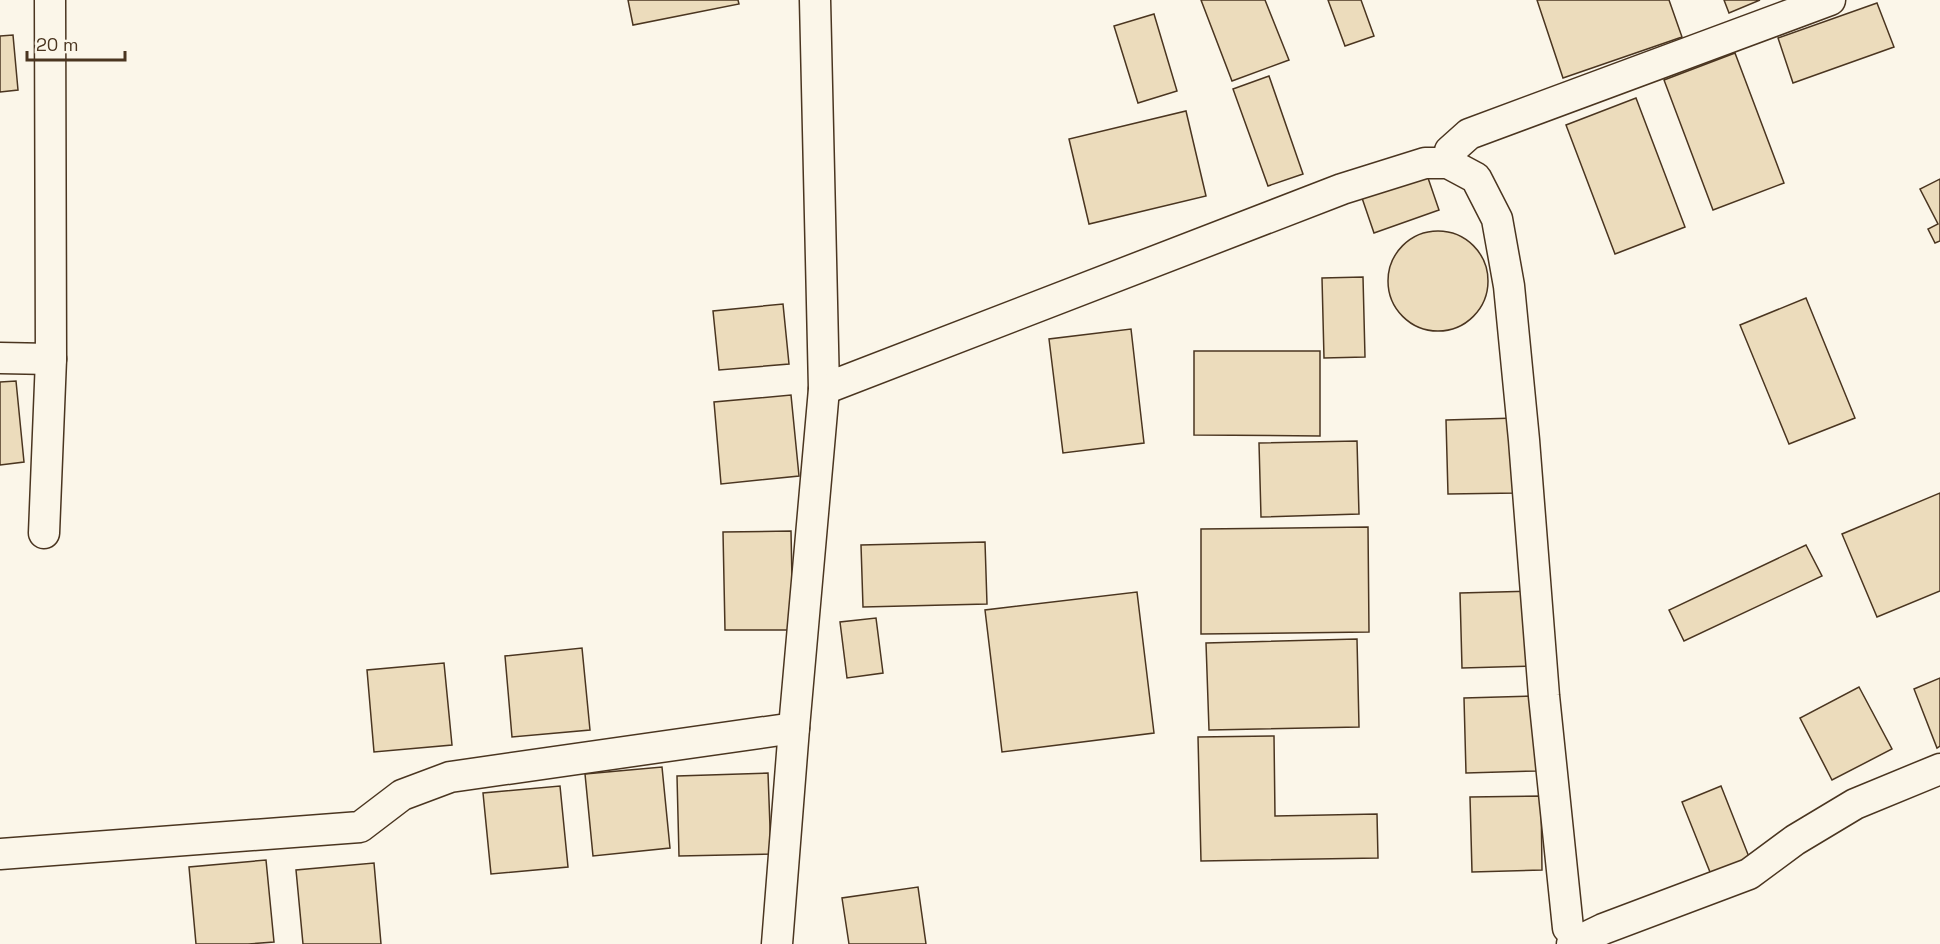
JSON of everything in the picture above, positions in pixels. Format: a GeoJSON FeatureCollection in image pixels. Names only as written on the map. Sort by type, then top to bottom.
{"type":"FeatureCollection","features":[{"type":"Feature","properties":{"kind":"street"},"geometry":{"type":"LineString","coordinates":[[44,533],[51,358],[50,0]]}},
{"type":"Feature","properties":{"kind":"street"},"geometry":{"type":"LineString","coordinates":[[777,944],[824,389],[815,0]]}},
{"type":"Feature","properties":{"kind":"street"},"geometry":{"type":"LineString","coordinates":[[1449,163],[1450,151],[1469,134],[1830,0]]}},
{"type":"Feature","properties":{"kind":"street"},"geometry":{"type":"LineString","coordinates":[[824,389],[1342,189],[1425,163],[1449,163],[1476,178],[1497,219],[1509,286],[1524,440],[1544,696],[1570,936],[1602,929],[1749,874],[1796,840],[1855,804],[1940,769]]}},
{"type":"Feature","properties":{"kind":"street"},"geometry":{"type":"LineString","coordinates":[[0,358],[51,358]]}},
{"type":"Feature","properties":{"kind":"street"},"geometry":{"type":"LineString","coordinates":[[0,854],[360,827],[402,795],[450,777],[794,728]]}},
{"type":"Feature","properties":{"kind":"building"},"geometry":{"type":"Polygon","coordinates":[[[628,0],[738,0],[739,4],[633,25],[628,0]]]}},
{"type":"Feature","properties":{"kind":"building"},"geometry":{"type":"Polygon","coordinates":[[[1201,0],[1265,0],[1289,60],[1232,81],[1201,0]]]}},
{"type":"Feature","properties":{"kind":"building"},"geometry":{"type":"Polygon","coordinates":[[[1328,0],[1361,0],[1374,36],[1345,46],[1328,0]]]}},
{"type":"Feature","properties":{"kind":"building"},"geometry":{"type":"Polygon","coordinates":[[[1537,0],[1669,0],[1682,37],[1563,78],[1537,0]]]}},
{"type":"Feature","properties":{"kind":"building"},"geometry":{"type":"Polygon","coordinates":[[[1724,0],[1760,0],[1729,13],[1724,0]]]}},
{"type":"Feature","properties":{"kind":"building"},"geometry":{"type":"Polygon","coordinates":[[[1877,3],[1894,47],[1793,83],[1778,38],[1877,3]]]}},
{"type":"Feature","properties":{"kind":"building"},"geometry":{"type":"Polygon","coordinates":[[[1154,14],[1177,91],[1138,103],[1114,26],[1154,14]]]}},
{"type":"Feature","properties":{"kind":"building"},"geometry":{"type":"Polygon","coordinates":[[[13,35],[18,90],[0,92],[0,36],[13,35]]]}},
{"type":"Feature","properties":{"kind":"building"},"geometry":{"type":"Polygon","coordinates":[[[1735,53],[1784,183],[1713,210],[1664,80],[1735,53]]]}},
{"type":"Feature","properties":{"kind":"building"},"geometry":{"type":"Polygon","coordinates":[[[1269,76],[1303,174],[1268,186],[1233,89],[1269,76]]]}},
{"type":"Feature","properties":{"kind":"building"},"geometry":{"type":"Polygon","coordinates":[[[1636,98],[1685,227],[1615,254],[1566,125],[1636,98]]]}},
{"type":"Feature","properties":{"kind":"building"},"geometry":{"type":"Polygon","coordinates":[[[1186,111],[1206,196],[1089,224],[1069,139],[1186,111]]]}},
{"type":"Feature","properties":{"kind":"building"},"geometry":{"type":"Polygon","coordinates":[[[1427,175],[1439,210],[1374,233],[1362,198],[1427,175]]]}},
{"type":"Feature","properties":{"kind":"building"},"geometry":{"type":"Polygon","coordinates":[[[1940,179],[1940,241],[1935,243],[1928,229],[1938,224],[1920,189],[1940,179]]]}},
{"type":"Feature","properties":{"kind":"building"},"geometry":{"type":"Polygon","coordinates":[[[1438,231],[1457,235],[1473,246],[1484,262],[1488,281],[1484,300],[1473,316],[1457,327],[1438,331],[1419,327],[1403,316],[1392,300],[1388,281],[1392,262],[1403,246],[1419,235],[1438,231]]]}},
{"type":"Feature","properties":{"kind":"building"},"geometry":{"type":"Polygon","coordinates":[[[1363,277],[1365,357],[1324,358],[1322,278],[1363,277]]]}},
{"type":"Feature","properties":{"kind":"building"},"geometry":{"type":"Polygon","coordinates":[[[1806,298],[1855,418],[1789,444],[1740,325],[1806,298]]]}},
{"type":"Feature","properties":{"kind":"building"},"geometry":{"type":"Polygon","coordinates":[[[783,304],[789,364],[719,370],[713,311],[783,304]]]}},
{"type":"Feature","properties":{"kind":"building"},"geometry":{"type":"Polygon","coordinates":[[[1131,329],[1144,443],[1063,453],[1049,339],[1131,329]]]}},
{"type":"Feature","properties":{"kind":"building"},"geometry":{"type":"Polygon","coordinates":[[[1194,351],[1320,351],[1320,436],[1194,435],[1194,351]]]}},
{"type":"Feature","properties":{"kind":"building"},"geometry":{"type":"Polygon","coordinates":[[[16,381],[24,462],[0,465],[0,382],[16,381]]]}},
{"type":"Feature","properties":{"kind":"building"},"geometry":{"type":"Polygon","coordinates":[[[791,395],[799,476],[721,484],[714,402],[791,395]]]}},
{"type":"Feature","properties":{"kind":"building"},"geometry":{"type":"Polygon","coordinates":[[[1516,418],[1518,493],[1448,494],[1446,420],[1516,418]]]}},
{"type":"Feature","properties":{"kind":"building"},"geometry":{"type":"Polygon","coordinates":[[[1357,441],[1359,514],[1261,517],[1259,443],[1357,441]]]}},
{"type":"Feature","properties":{"kind":"building"},"geometry":{"type":"Polygon","coordinates":[[[1940,493],[1940,591],[1877,617],[1842,534],[1940,493]]]}},
{"type":"Feature","properties":{"kind":"building"},"geometry":{"type":"Polygon","coordinates":[[[1368,527],[1369,632],[1201,634],[1201,529],[1368,527]]]}},
{"type":"Feature","properties":{"kind":"building"},"geometry":{"type":"Polygon","coordinates":[[[791,531],[793,630],[725,630],[723,532],[791,531]]]}},
{"type":"Feature","properties":{"kind":"building"},"geometry":{"type":"Polygon","coordinates":[[[985,542],[987,604],[863,607],[861,545],[985,542]]]}},
{"type":"Feature","properties":{"kind":"building"},"geometry":{"type":"Polygon","coordinates":[[[1806,545],[1822,576],[1684,641],[1669,610],[1806,545]]]}},
{"type":"Feature","properties":{"kind":"building"},"geometry":{"type":"Polygon","coordinates":[[[1531,591],[1532,666],[1462,668],[1460,593],[1531,591]]]}},
{"type":"Feature","properties":{"kind":"building"},"geometry":{"type":"Polygon","coordinates":[[[1137,592],[1154,733],[1002,752],[985,610],[1137,592]]]}},
{"type":"Feature","properties":{"kind":"building"},"geometry":{"type":"Polygon","coordinates":[[[876,618],[883,673],[847,678],[840,622],[876,618]]]}},
{"type":"Feature","properties":{"kind":"building"},"geometry":{"type":"Polygon","coordinates":[[[1357,639],[1359,727],[1209,730],[1206,643],[1357,639]]]}},
{"type":"Feature","properties":{"kind":"building"},"geometry":{"type":"Polygon","coordinates":[[[582,648],[590,730],[512,737],[505,656],[582,648]]]}},
{"type":"Feature","properties":{"kind":"building"},"geometry":{"type":"Polygon","coordinates":[[[444,663],[452,745],[374,752],[367,670],[444,663]]]}},
{"type":"Feature","properties":{"kind":"building"},"geometry":{"type":"Polygon","coordinates":[[[1940,678],[1940,746],[1937,748],[1914,689],[1940,678]]]}},
{"type":"Feature","properties":{"kind":"building"},"geometry":{"type":"Polygon","coordinates":[[[1859,687],[1892,749],[1832,780],[1800,718],[1859,687]]]}},
{"type":"Feature","properties":{"kind":"building"},"geometry":{"type":"Polygon","coordinates":[[[1535,696],[1537,771],[1466,773],[1464,698],[1535,696]]]}},
{"type":"Feature","properties":{"kind":"building"},"geometry":{"type":"Polygon","coordinates":[[[1274,736],[1275,816],[1377,814],[1378,858],[1201,861],[1198,737],[1274,736]]]}},
{"type":"Feature","properties":{"kind":"building"},"geometry":{"type":"Polygon","coordinates":[[[662,767],[670,848],[593,856],[585,774],[662,767]]]}},
{"type":"Feature","properties":{"kind":"building"},"geometry":{"type":"Polygon","coordinates":[[[768,773],[771,854],[679,856],[677,776],[768,773]]]}},
{"type":"Feature","properties":{"kind":"building"},"geometry":{"type":"Polygon","coordinates":[[[560,786],[568,867],[491,874],[483,793],[560,786]]]}},
{"type":"Feature","properties":{"kind":"building"},"geometry":{"type":"Polygon","coordinates":[[[1721,786],[1751,862],[1712,877],[1682,802],[1721,786]]]}},
{"type":"Feature","properties":{"kind":"building"},"geometry":{"type":"Polygon","coordinates":[[[1541,796],[1542,870],[1472,872],[1470,797],[1541,796]]]}},
{"type":"Feature","properties":{"kind":"building"},"geometry":{"type":"Polygon","coordinates":[[[266,860],[274,942],[196,944],[189,867],[266,860]]]}},
{"type":"Feature","properties":{"kind":"building"},"geometry":{"type":"Polygon","coordinates":[[[374,863],[381,944],[303,944],[296,870],[374,863]]]}},
{"type":"Feature","properties":{"kind":"building"},"geometry":{"type":"Polygon","coordinates":[[[918,887],[926,944],[849,944],[842,898],[918,887]]]}}]}
